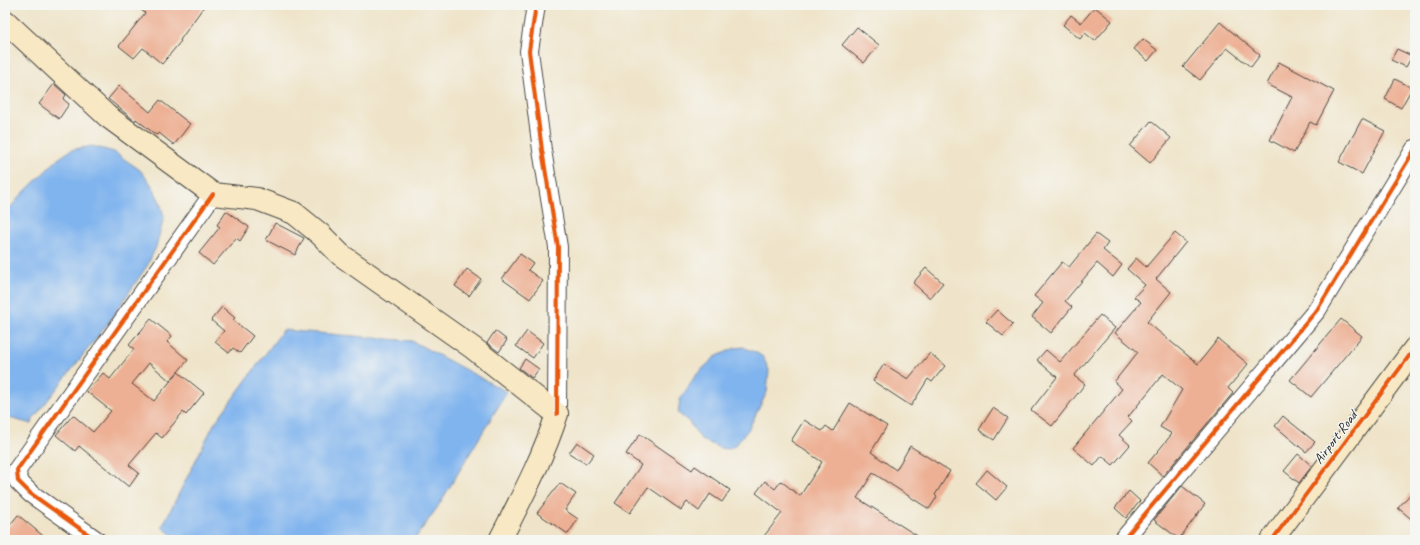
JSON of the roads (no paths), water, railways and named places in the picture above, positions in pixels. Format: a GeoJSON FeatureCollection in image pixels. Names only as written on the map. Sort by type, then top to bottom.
{"type":"FeatureCollection","features":[{"type":"Feature","properties":{"kind":"main road"},"geometry":{"type":"LineString","coordinates":[[6,25],[107,116],[213,194],[257,199],[294,213],[320,234],[341,256],[473,348],[557,414],[535,472],[500,540]]}},
{"type":"Feature","properties":{"kind":"main road","name":"Airport Road"},"geometry":{"type":"LineString","coordinates":[[1272,540],[1415,348]]}},
{"type":"Feature","properties":{"kind":"street"},"geometry":{"type":"LineString","coordinates":[[536,5],[529,51],[542,150],[558,247],[557,414]]}},
{"type":"Feature","properties":{"kind":"street"},"geometry":{"type":"LineString","coordinates":[[1123,540],[1317,310],[1415,149]]}},
{"type":"Feature","properties":{"kind":"street"},"geometry":{"type":"LineString","coordinates":[[96,540],[30,493],[18,481],[17,470],[213,194]]}},
{"type":"Feature","properties":{"kind":"water"},"geometry":{"type":"Polygon","coordinates":[[[92,146],[114,152],[140,170],[151,184],[160,202],[164,217],[156,247],[147,266],[109,322],[33,419],[32,424],[5,417],[5,214],[19,197],[58,159],[71,150],[92,146]]]}},
{"type":"Feature","properties":{"kind":"water"},"geometry":{"type":"Polygon","coordinates":[[[283,330],[412,341],[507,392],[437,508],[414,540],[178,540],[162,527],[214,424],[283,330]]]}},
{"type":"Feature","properties":{"kind":"water"},"geometry":{"type":"Polygon","coordinates":[[[743,347],[763,357],[769,370],[767,392],[748,430],[734,446],[728,449],[720,448],[701,439],[689,422],[678,413],[680,400],[695,376],[715,357],[735,348],[743,347]]]}}]}
